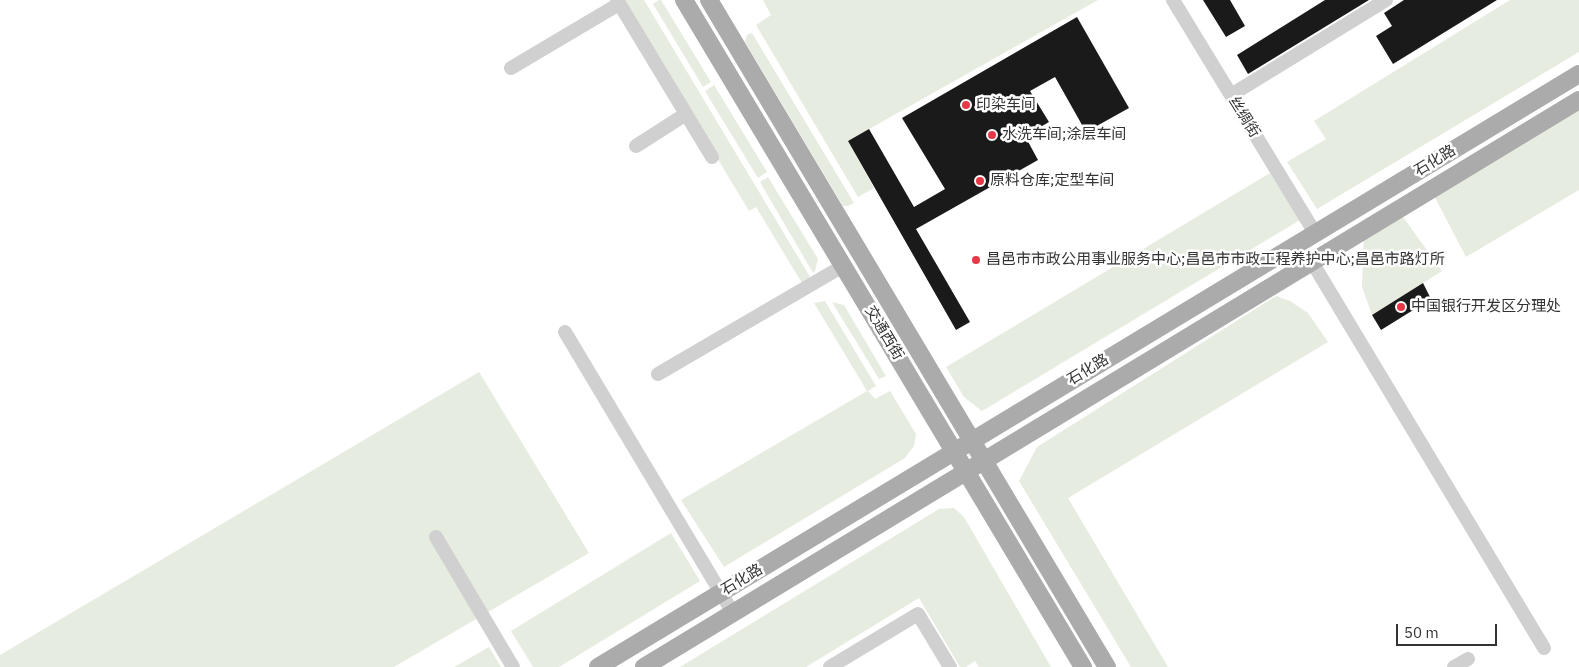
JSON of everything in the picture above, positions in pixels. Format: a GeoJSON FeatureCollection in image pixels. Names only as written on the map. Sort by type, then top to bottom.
{"type":"FeatureCollection","features":[{"type":"Feature","properties":{"kind":"main road","name":"交通西街"},"geometry":{"type":"LineString","coordinates":[[684,0],[1083,667]]}},
{"type":"Feature","properties":{"kind":"main road","name":"交通西街"},"geometry":{"type":"LineString","coordinates":[[709,0],[1107,667]]}},
{"type":"Feature","properties":{"kind":"main road","name":"石化路"},"geometry":{"type":"LineString","coordinates":[[598,667],[1579,74]]}},
{"type":"Feature","properties":{"kind":"main road","name":"石化路"},"geometry":{"type":"LineString","coordinates":[[644,667],[1579,100]]}},
{"type":"Feature","properties":{"kind":"street","name":"丝绸街"},"geometry":{"type":"LineString","coordinates":[[1173,0],[1316,233]]}},
{"type":"Feature","properties":{"kind":"street"},"geometry":{"type":"LineString","coordinates":[[1231,95],[1386,0]]}},
{"type":"Feature","properties":{"kind":"street"},"geometry":{"type":"LineString","coordinates":[[511,68],[618,2],[712,158]]}},
{"type":"Feature","properties":{"kind":"street"},"geometry":{"type":"LineString","coordinates":[[636,146],[686,114]]}},
{"type":"Feature","properties":{"kind":"street"},"geometry":{"type":"LineString","coordinates":[[1312,262],[1544,648]]}},
{"type":"Feature","properties":{"kind":"street"},"geometry":{"type":"LineString","coordinates":[[658,374],[843,266]]}},
{"type":"Feature","properties":{"kind":"street"},"geometry":{"type":"LineString","coordinates":[[565,332],[733,613]]}},
{"type":"Feature","properties":{"kind":"street"},"geometry":{"type":"LineString","coordinates":[[436,537],[513,667]]}},
{"type":"Feature","properties":{"kind":"street"},"geometry":{"type":"LineString","coordinates":[[830,667],[918,614],[950,667]]}},
{"type":"Feature","properties":{"kind":"street"},"geometry":{"type":"LineString","coordinates":[[1454,667],[1468,658]]}},
{"type":"Feature","properties":{"kind":"shaded area"},"geometry":{"type":"Polygon","coordinates":[[[622,0],[644,0],[810,277],[802,283],[756,207],[749,211],[622,0]]]}},
{"type":"Feature","properties":{"kind":"shaded area"},"geometry":{"type":"Polygon","coordinates":[[[661,0],[711,82],[703,87],[653,4],[661,0]]]}},
{"type":"Feature","properties":{"kind":"shaded area"},"geometry":{"type":"Polygon","coordinates":[[[763,0],[1098,0],[848,141],[874,188],[858,197],[756,25],[771,15],[763,0]]]}},
{"type":"Feature","properties":{"kind":"shaded area"},"geometry":{"type":"Polygon","coordinates":[[[1510,0],[1579,0],[1579,52],[1317,209],[1287,162],[1326,139],[1314,121],[1510,0]]]}},
{"type":"Feature","properties":{"kind":"shaded area"},"geometry":{"type":"Polygon","coordinates":[[[752,33],[854,203],[843,206],[745,42],[747,35],[752,33]]]}},
{"type":"Feature","properties":{"kind":"shaded area"},"geometry":{"type":"Polygon","coordinates":[[[714,85],[767,172],[758,178],[705,91],[714,85]]]}},
{"type":"Feature","properties":{"kind":"shaded area"},"geometry":{"type":"Polygon","coordinates":[[[1579,104],[1579,190],[1466,257],[1431,190],[1579,104]]]}},
{"type":"Feature","properties":{"kind":"shaded area"},"geometry":{"type":"Polygon","coordinates":[[[1270,173],[1300,220],[982,411],[964,397],[946,367],[1270,173]]]}},
{"type":"Feature","properties":{"kind":"shaded area"},"geometry":{"type":"Polygon","coordinates":[[[768,177],[818,259],[813,273],[760,182],[768,177]]]}},
{"type":"Feature","properties":{"kind":"shaded area"},"geometry":{"type":"Polygon","coordinates":[[[1398,210],[1442,271],[1372,315],[1362,287],[1364,231],[1398,210]]]}},
{"type":"Feature","properties":{"kind":"shaded area"},"geometry":{"type":"Polygon","coordinates":[[[1276,296],[1290,301],[1308,313],[1328,342],[1068,498],[1168,667],[1131,667],[1019,481],[1037,447],[1276,296]]]}},
{"type":"Feature","properties":{"kind":"shaded area"},"geometry":{"type":"Polygon","coordinates":[[[825,301],[876,386],[868,391],[875,399],[890,391],[916,434],[914,446],[905,458],[724,567],[681,500],[867,391],[814,303],[825,301]]]}},
{"type":"Feature","properties":{"kind":"shaded area"},"geometry":{"type":"Polygon","coordinates":[[[832,302],[844,305],[886,376],[879,379],[832,302]]]}},
{"type":"Feature","properties":{"kind":"shaded area"},"geometry":{"type":"Polygon","coordinates":[[[479,372],[589,553],[394,667],[0,667],[0,655],[479,372]]]}},
{"type":"Feature","properties":{"kind":"shaded area"},"geometry":{"type":"Polygon","coordinates":[[[954,508],[964,517],[1051,667],[979,667],[975,661],[966,667],[960,667],[919,598],[806,667],[680,667],[939,509],[954,508]]]}},
{"type":"Feature","properties":{"kind":"shaded area"},"geometry":{"type":"Polygon","coordinates":[[[671,533],[700,581],[559,667],[533,667],[511,631],[671,533]]]}},
{"type":"Feature","properties":{"kind":"shaded area"},"geometry":{"type":"Polygon","coordinates":[[[489,647],[501,667],[454,667],[489,647]]]}},
{"type":"Feature","properties":{"kind":"building"},"geometry":{"type":"Polygon","coordinates":[[[1203,0],[1230,0],[1245,26],[1226,37],[1203,0]]]}},
{"type":"Feature","properties":{"kind":"building"},"geometry":{"type":"Polygon","coordinates":[[[1325,0],[1369,0],[1248,74],[1237,55],[1325,0]]]}},
{"type":"Feature","properties":{"kind":"building"},"geometry":{"type":"Polygon","coordinates":[[[1404,0],[1497,0],[1393,64],[1376,36],[1392,26],[1384,13],[1404,0]]]}},
{"type":"Feature","properties":{"kind":"building"},"geometry":{"type":"Polygon","coordinates":[[[1077,17],[1129,108],[1086,132],[1055,77],[1030,91],[1049,122],[1025,136],[1038,160],[916,229],[970,322],[956,330],[848,141],[869,129],[914,207],[945,189],[902,118],[1077,17]]]}},
{"type":"Feature","properties":{"kind":"building","name":"中国银行开发区分理处"},"geometry":{"type":"Polygon","coordinates":[[[1423,283],[1431,299],[1381,330],[1372,315],[1423,283]]]}},
{"type":"Feature","properties":{"kind":"place","name":"印染车间"},"geometry":{"type":"Point","coordinates":[966,105]}},
{"type":"Feature","properties":{"kind":"place","name":"水洗车间;涂层车间"},"geometry":{"type":"Point","coordinates":[992,135]}},
{"type":"Feature","properties":{"kind":"place","name":"原料仓库;定型车间"},"geometry":{"type":"Point","coordinates":[980,181]}},
{"type":"Feature","properties":{"kind":"place","name":"昌邑市市政公用事业服务中心;昌邑市市政工程养护中心;昌邑市路灯所"},"geometry":{"type":"Point","coordinates":[976,260]}},
{"type":"Feature","properties":{"kind":"place","name":"中国银行开发区分理处"},"geometry":{"type":"Point","coordinates":[1401,307]}}]}
